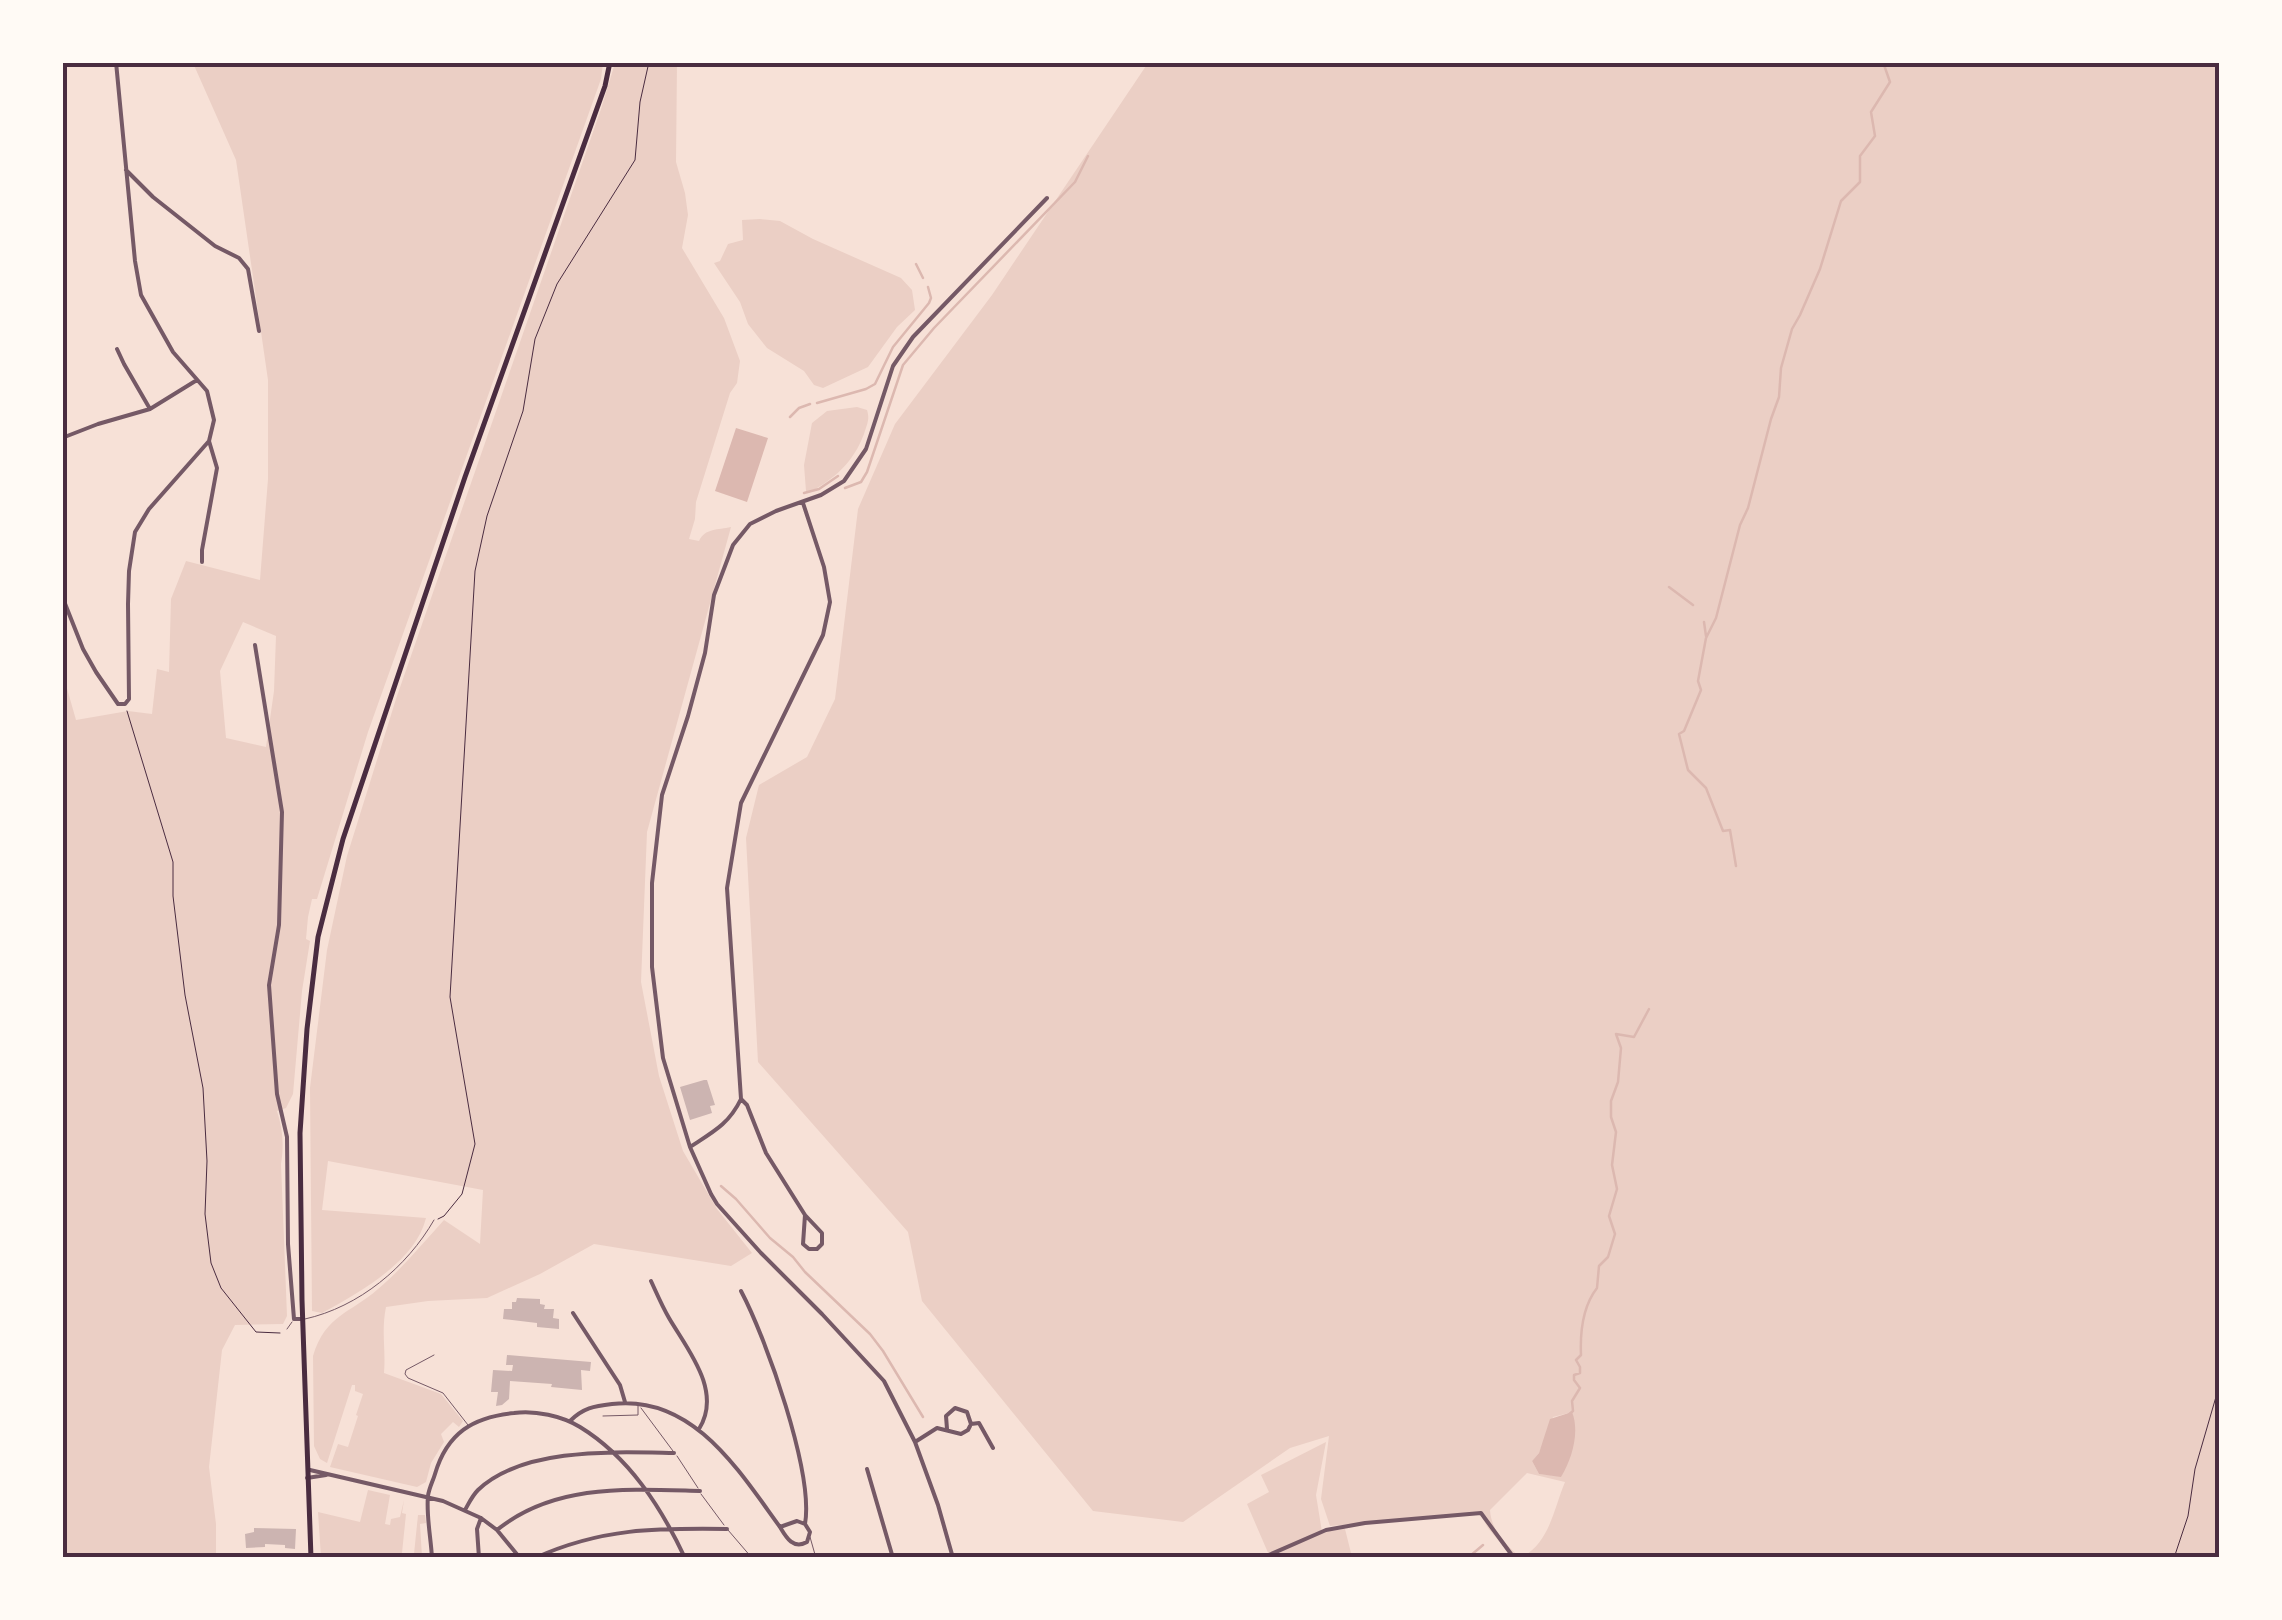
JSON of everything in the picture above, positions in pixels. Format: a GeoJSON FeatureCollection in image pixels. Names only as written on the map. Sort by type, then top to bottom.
{"type":"FeatureCollection","features":[{"type":"Feature","properties":{"kind":"main road"},"geometry":{"type":"LineString","coordinates":[[311,1558],[300,1193],[303,1077],[318,937],[343,839],[465,477],[606,86],[610,62]]}},
{"type":"Feature","properties":{"kind":"street"},"geometry":{"type":"LineString","coordinates":[[62,596],[96,672],[118,704],[125,704],[129,700],[128,588],[135,532],[149,509],[209,442],[214,420],[207,392],[173,352],[141,295],[116,62]]}},
{"type":"Feature","properties":{"kind":"street"},"geometry":{"type":"LineString","coordinates":[[126,170],[214,246],[239,258],[248,269],[260,331]]}},
{"type":"Feature","properties":{"kind":"street"},"geometry":{"type":"LineString","coordinates":[[953,1558],[915,1442],[884,1382],[718,1204],[690,1146],[663,1058],[652,967],[652,883],[662,795],[705,653],[714,595],[733,545],[750,524],[821,495],[844,481],[866,449],[893,366],[913,337],[1047,198]]}},
{"type":"Feature","properties":{"kind":"street"},"geometry":{"type":"LineString","coordinates":[[117,348],[150,409]]}},
{"type":"Feature","properties":{"kind":"street"},"geometry":{"type":"LineString","coordinates":[[62,438],[150,409],[197,380]]}},
{"type":"Feature","properties":{"kind":"street"},"geometry":{"type":"LineString","coordinates":[[202,562],[217,468],[209,442]]}},
{"type":"Feature","properties":{"kind":"street"},"geometry":{"type":"LineString","coordinates":[[690,1146],[721,1127],[741,1099],[726,888],[741,803],[823,635],[830,602],[824,567],[802,503]]}},
{"type":"Feature","properties":{"kind":"street"},"geometry":{"type":"LineString","coordinates":[[254,645],[282,812],[279,925],[269,985],[277,1094],[288,1138],[288,1244],[294,1319],[303,1319]]}},
{"type":"Feature","properties":{"kind":"street"},"geometry":{"type":"LineString","coordinates":[[741,1099],[766,1153],[805,1215],[822,1233],[822,1244],[817,1248],[809,1249],[803,1244],[805,1215]]}},
{"type":"Feature","properties":{"kind":"street"},"geometry":{"type":"LineString","coordinates":[[651,1281],[704,1380],[706,1412],[699,1428]]}},
{"type":"Feature","properties":{"kind":"street"},"geometry":{"type":"LineString","coordinates":[[570,1421],[589,1406],[626,1402],[674,1414],[709,1437],[792,1543],[803,1544],[810,1536],[799,1455],[741,1291]]}},
{"type":"Feature","properties":{"kind":"street"},"geometry":{"type":"LineString","coordinates":[[574,1312],[620,1384],[626,1402]]}},
{"type":"Feature","properties":{"kind":"street"},"geometry":{"type":"LineString","coordinates":[[955,1408],[967,1412],[971,1424],[961,1434],[953,1434],[947,1429],[946,1416],[955,1408]]}},
{"type":"Feature","properties":{"kind":"street"},"geometry":{"type":"LineString","coordinates":[[432,1558],[428,1497],[438,1461],[468,1425],[501,1414],[524,1412],[570,1421],[614,1452],[646,1490],[685,1558]]}},
{"type":"Feature","properties":{"kind":"street"},"geometry":{"type":"LineString","coordinates":[[971,1424],[979,1423],[993,1448]]}},
{"type":"Feature","properties":{"kind":"street"},"geometry":{"type":"LineString","coordinates":[[915,1442],[936,1428],[947,1429]]}},
{"type":"Feature","properties":{"kind":"street"},"geometry":{"type":"LineString","coordinates":[[465,1510],[475,1492],[515,1467],[591,1452],[674,1452]]}},
{"type":"Feature","properties":{"kind":"street"},"geometry":{"type":"LineString","coordinates":[[867,1469],[893,1558]]}},
{"type":"Feature","properties":{"kind":"street"},"geometry":{"type":"LineString","coordinates":[[307,1470],[428,1497],[465,1510],[497,1530],[520,1558]]}},
{"type":"Feature","properties":{"kind":"street"},"geometry":{"type":"LineString","coordinates":[[307,1478],[326,1475]]}},
{"type":"Feature","properties":{"kind":"street"},"geometry":{"type":"LineString","coordinates":[[497,1530],[512,1518],[548,1502],[594,1491],[700,1492]]}},
{"type":"Feature","properties":{"kind":"street"},"geometry":{"type":"LineString","coordinates":[[1262,1558],[1326,1530],[1481,1514],[1514,1558]]}},
{"type":"Feature","properties":{"kind":"street"},"geometry":{"type":"LineString","coordinates":[[479,1558],[477,1529],[481,1518]]}},
{"type":"Feature","properties":{"kind":"street"},"geometry":{"type":"LineString","coordinates":[[780,1526],[806,1524]]}},
{"type":"Feature","properties":{"kind":"street"},"geometry":{"type":"LineString","coordinates":[[535,1558],[594,1536],[633,1530],[727,1529]]}},
{"type":"Feature","properties":{"kind":"lane"},"geometry":{"type":"LineString","coordinates":[[303,1319],[328,1314],[377,1284],[406,1260],[434,1220]]}},
{"type":"Feature","properties":{"kind":"lane"},"geometry":{"type":"LineString","coordinates":[[287,1329],[294,1319]]}},
{"type":"Feature","properties":{"kind":"lane"},"geometry":{"type":"LineString","coordinates":[[434,1355],[411,1366],[405,1374],[444,1393],[468,1425]]}},
{"type":"Feature","properties":{"kind":"lane"},"geometry":{"type":"LineString","coordinates":[[603,1416],[638,1415],[638,1403]]}},
{"type":"Feature","properties":{"kind":"lane"},"geometry":{"type":"LineString","coordinates":[[638,1403],[752,1558]]}},
{"type":"Feature","properties":{"kind":"lane"},"geometry":{"type":"LineString","coordinates":[[810,1536],[816,1558]]}},
{"type":"Feature","properties":{"kind":"path"},"geometry":{"type":"LineString","coordinates":[[434,1220],[444,1216],[462,1194],[475,1144],[450,997],[478,552],[522,411],[536,339],[550,302],[635,160],[640,102],[649,62]]}},
{"type":"Feature","properties":{"kind":"path"},"geometry":{"type":"LineString","coordinates":[[125,704],[173,862],[184,995],[203,1088],[205,1214],[211,1263],[221,1288],[256,1332],[280,1333],[287,1329]]}},
{"type":"Feature","properties":{"kind":"path"},"geometry":{"type":"LineString","coordinates":[[2174,1558],[2220,1383]]}},
{"type":"Feature","properties":{"kind":"shaded area"},"geometry":{"type":"Polygon","coordinates":[[[193,63],[603,63],[601,79],[368,732],[317,899],[312,899],[293,1094],[286,1108],[277,1111],[282,1138],[287,1316],[283,1324],[235,1325],[222,1350],[209,1467],[216,1557],[63,1557],[62,671],[76,720],[128,711],[152,714],[157,669],[169,672],[171,599],[186,561],[260,580],[268,479],[268,380],[236,160],[193,63]],[[243,622],[220,671],[226,738],[266,747],[276,636],[243,622]]]}},
{"type":"Feature","properties":{"kind":"shaded area"},"geometry":{"type":"Polygon","coordinates":[[[615,63],[677,63],[676,162],[688,215],[682,248],[724,318],[740,361],[737,383],[730,393],[696,502],[689,539],[699,541],[708,532],[731,527],[647,832],[641,982],[659,1076],[683,1151],[717,1209],[752,1253],[731,1266],[594,1244],[487,1298],[386,1307],[384,1373],[441,1394],[463,1421],[459,1427],[453,1422],[441,1434],[444,1442],[431,1463],[426,1482],[417,1487],[330,1467],[338,1444],[348,1447],[358,1416],[363,1394],[355,1391],[355,1385],[327,1463],[320,1459],[314,1446],[313,1356],[332,1323],[387,1281],[444,1220],[480,1244],[483,1190],[328,1161],[322,1210],[426,1218],[411,1248],[384,1274],[322,1313],[312,1311],[310,1088],[327,950],[347,856],[396,699],[615,63]]]}},
{"type":"Feature","properties":{"kind":"shaded area"},"geometry":{"type":"Polygon","coordinates":[[[1148,63],[2219,63],[2219,1557],[1521,1557],[1544,1535],[1565,1482],[1527,1473],[1490,1510],[1496,1530],[1520,1557],[1512,1557],[1480,1514],[1330,1526],[1321,1499],[1329,1436],[1290,1448],[1183,1522],[1093,1511],[922,1301],[908,1232],[758,1062],[746,838],[759,785],[807,757],[835,699],[858,509],[895,424],[992,295],[1148,63]],[[1569,1413],[1553,1417],[1532,1461],[1539,1474],[1561,1476],[1565,1468],[1570,1453],[1569,1413]]]}},
{"type":"Feature","properties":{"kind":"shaded area"},"geometry":{"type":"Polygon","coordinates":[[[742,220],[780,221],[901,278],[912,290],[915,310],[897,327],[868,367],[823,388],[814,385],[804,371],[767,348],[748,324],[740,302],[714,263],[720,261],[728,244],[743,240],[742,220]]]}},
{"type":"Feature","properties":{"kind":"shaded area"},"geometry":{"type":"Polygon","coordinates":[[[857,407],[867,410],[868,417],[860,444],[842,469],[809,493],[804,465],[812,423],[827,411],[857,407]]]}},
{"type":"Feature","properties":{"kind":"shaded area"},"geometry":{"type":"Polygon","coordinates":[[[736,428],[768,438],[747,502],[715,491],[736,428]]]}},
{"type":"Feature","properties":{"kind":"shaded area"},"geometry":{"type":"Polygon","coordinates":[[[1572,1412],[1575,1437],[1565,1470],[1561,1477],[1539,1474],[1532,1461],[1539,1453],[1550,1419],[1572,1412]]]}},
{"type":"Feature","properties":{"kind":"shaded area"},"geometry":{"type":"Polygon","coordinates":[[[1326,1442],[1316,1495],[1322,1532],[1345,1529],[1352,1557],[1265,1557],[1269,1555],[1247,1504],[1269,1492],[1261,1475],[1326,1442]]]}},
{"type":"Feature","properties":{"kind":"shaded area"},"geometry":{"type":"Polygon","coordinates":[[[368,1490],[390,1495],[385,1524],[390,1525],[391,1519],[400,1517],[404,1500],[402,1553],[414,1554],[418,1515],[425,1515],[426,1523],[420,1524],[422,1557],[321,1557],[318,1512],[360,1522],[368,1490]]]}},
{"type":"Feature","properties":{"kind":"building"},"geometry":{"type":"Polygon","coordinates":[[[704,1080],[715,1105],[710,1106],[712,1113],[690,1120],[680,1087],[704,1080]]]}},
{"type":"Feature","properties":{"kind":"building"},"geometry":{"type":"Polygon","coordinates":[[[517,1298],[540,1299],[544,1309],[554,1309],[553,1318],[559,1319],[559,1329],[503,1319],[504,1309],[512,1309],[517,1298]]]}},
{"type":"Feature","properties":{"kind":"building"},"geometry":{"type":"Polygon","coordinates":[[[507,1355],[591,1362],[590,1371],[581,1370],[582,1390],[510,1381],[509,1399],[496,1406],[498,1392],[491,1392],[493,1370],[512,1371],[513,1365],[506,1365],[507,1355]]]}},
{"type":"Feature","properties":{"kind":"building"},"geometry":{"type":"Polygon","coordinates":[[[254,1528],[296,1529],[295,1549],[265,1544],[246,1548],[245,1534],[254,1532],[254,1528]]]}},
{"type":"Feature","properties":{"kind":"waterway"},"geometry":{"type":"LineString","coordinates":[[1736,866],[1730,830],[1723,831],[1706,788],[1688,770],[1679,734],[1684,731],[1701,690],[1698,681],[1706,638],[1716,618],[1779,397],[1781,368],[1792,329],[1820,269],[1841,201],[1860,182],[1860,156],[1875,136],[1871,112],[1890,82],[1883,62]]}},
{"type":"Feature","properties":{"kind":"waterway"},"geometry":{"type":"LineString","coordinates":[[845,488],[861,482],[867,472],[903,365],[1075,182],[1088,156]]}},
{"type":"Feature","properties":{"kind":"waterway"},"geometry":{"type":"LineString","coordinates":[[916,264],[923,278]]}},
{"type":"Feature","properties":{"kind":"waterway"},"geometry":{"type":"LineString","coordinates":[[817,403],[875,384],[893,347],[929,303],[928,287]]}},
{"type":"Feature","properties":{"kind":"waterway"},"geometry":{"type":"LineString","coordinates":[[790,417],[810,404]]}},
{"type":"Feature","properties":{"kind":"waterway"},"geometry":{"type":"LineString","coordinates":[[804,493],[819,489],[838,476]]}},
{"type":"Feature","properties":{"kind":"waterway"},"geometry":{"type":"LineString","coordinates":[[1669,587],[1693,605]]}},
{"type":"Feature","properties":{"kind":"waterway"},"geometry":{"type":"LineString","coordinates":[[1704,622],[1706,636]]}},
{"type":"Feature","properties":{"kind":"waterway"},"geometry":{"type":"LineString","coordinates":[[1567,1416],[1573,1411],[1572,1401],[1580,1388],[1574,1375],[1580,1373],[1576,1360],[1581,1355],[1586,1311],[1597,1288],[1599,1266],[1608,1257],[1615,1234],[1609,1216],[1617,1189],[1612,1165],[1616,1132],[1611,1117],[1621,1048],[1616,1034],[1634,1037],[1649,1009]]}},
{"type":"Feature","properties":{"kind":"waterway"},"geometry":{"type":"LineString","coordinates":[[721,1186],[870,1334],[923,1417]]}},
{"type":"Feature","properties":{"kind":"waterway"},"geometry":{"type":"LineString","coordinates":[[1462,1558],[1483,1545]]}}]}
